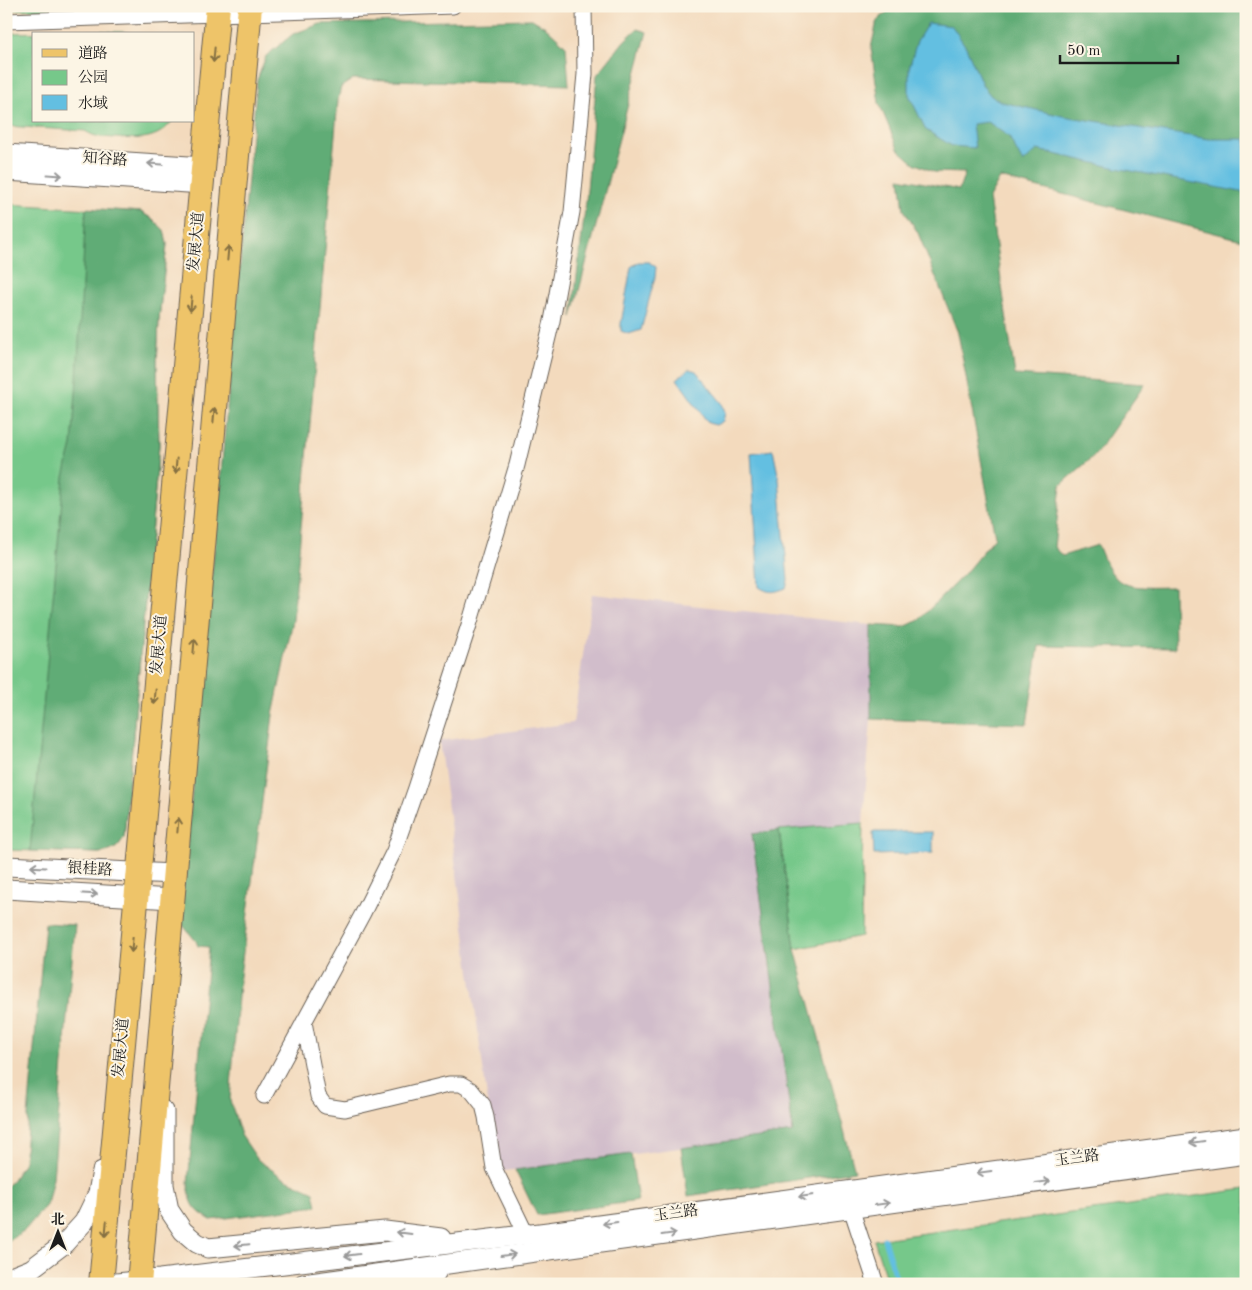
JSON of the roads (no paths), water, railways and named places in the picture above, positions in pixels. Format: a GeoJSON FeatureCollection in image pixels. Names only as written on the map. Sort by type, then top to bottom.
{"type":"FeatureCollection","features":[{"type":"Feature","properties":{"kind":"main road"},"geometry":{"type":"LineString","coordinates":[[139,1282],[250,9]]}},
{"type":"Feature","properties":{"kind":"main road","name":"发展大道"},"geometry":{"type":"LineString","coordinates":[[101,1284],[218,10]]}},
{"type":"Feature","properties":{"kind":"street"},"geometry":{"type":"LineString","coordinates":[[6,21],[128,18],[218,10],[454,6]]}},
{"type":"Feature","properties":{"kind":"street"},"geometry":{"type":"LineString","coordinates":[[264,1096],[364,913],[394,850],[466,634],[517,465],[552,321],[572,212],[584,74],[584,6]]}},
{"type":"Feature","properties":{"kind":"street","name":"知谷路"},"geometry":{"type":"LineString","coordinates":[[6,154],[203,175]]}},
{"type":"Feature","properties":{"kind":"street","name":"知谷路"},"geometry":{"type":"LineString","coordinates":[[6,172],[203,175]]}},
{"type":"Feature","properties":{"kind":"street","name":"银桂路"},"geometry":{"type":"LineString","coordinates":[[6,866],[174,874]]}},
{"type":"Feature","properties":{"kind":"street","name":"银桂路"},"geometry":{"type":"LineString","coordinates":[[6,889],[172,898]]}},
{"type":"Feature","properties":{"kind":"street"},"geometry":{"type":"LineString","coordinates":[[6,1279],[32,1269],[64,1244],[84,1222],[98,1193],[127,1000]]}},
{"type":"Feature","properties":{"kind":"street"},"geometry":{"type":"LineString","coordinates":[[163,1000],[164,1185],[169,1210],[183,1232],[197,1243],[208,1248],[385,1231],[470,1241]]}},
{"type":"Feature","properties":{"kind":"street"},"geometry":{"type":"LineString","coordinates":[[304,1022],[318,1096],[325,1106],[346,1109],[449,1084],[460,1084],[471,1090],[483,1105],[494,1168],[526,1234]]}},
{"type":"Feature","properties":{"kind":"street","name":"玉兰路"},"geometry":{"type":"LineString","coordinates":[[303,1284],[471,1260],[1246,1136]]}},
{"type":"Feature","properties":{"kind":"street","name":"玉兰路"},"geometry":{"type":"LineString","coordinates":[[105,1284],[139,1282],[526,1234],[848,1200],[1246,1154]]}},
{"type":"Feature","properties":{"kind":"street"},"geometry":{"type":"LineString","coordinates":[[848,1200],[876,1284]]}},
{"type":"Feature","properties":{"kind":"street"},"geometry":{"type":"LineString","coordinates":[[406,1284],[471,1260]]}},
{"type":"Feature","properties":{"kind":"water"},"geometry":{"type":"Polygon","coordinates":[[[928,23],[952,26],[966,47],[983,86],[991,96],[1002,102],[1063,116],[1209,139],[1246,139],[1246,193],[1121,169],[1037,150],[1023,163],[1009,137],[988,122],[972,124],[975,148],[952,146],[926,130],[909,95],[909,68],[917,41],[928,23]]]}},
{"type":"Feature","properties":{"kind":"water"},"geometry":{"type":"Polygon","coordinates":[[[638,262],[649,262],[656,267],[655,277],[641,330],[629,334],[621,331],[621,324],[631,267],[638,262]]]}},
{"type":"Feature","properties":{"kind":"water"},"geometry":{"type":"Polygon","coordinates":[[[689,369],[696,371],[722,403],[725,413],[723,421],[716,425],[708,423],[677,379],[689,369]]]}},
{"type":"Feature","properties":{"kind":"water"},"geometry":{"type":"Polygon","coordinates":[[[773,450],[779,479],[788,580],[786,588],[772,592],[759,587],[751,453],[773,450]]]}},
{"type":"Feature","properties":{"kind":"water"},"geometry":{"type":"Polygon","coordinates":[[[873,832],[933,832],[933,853],[874,855],[873,832]]]}},
{"type":"Feature","properties":{"kind":"waterway"},"geometry":{"type":"LineString","coordinates":[[884,1239],[898,1284]]}}]}
